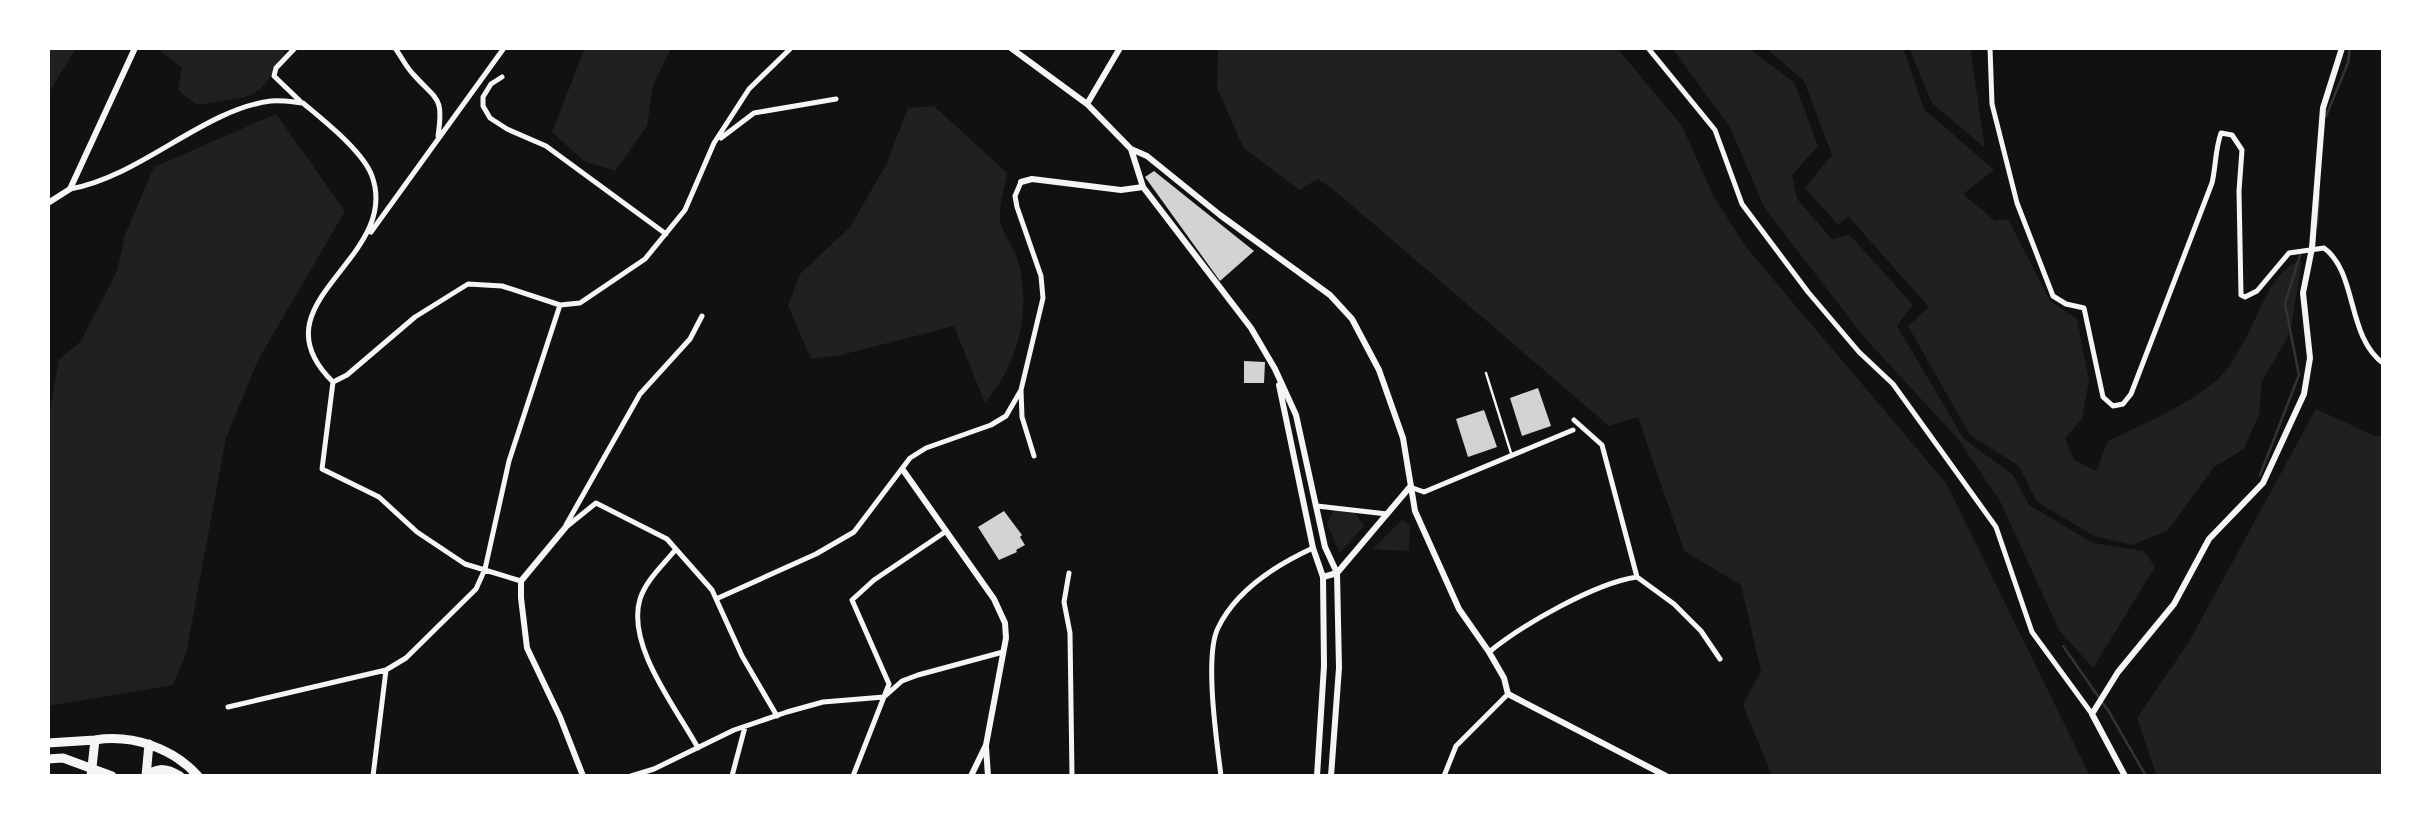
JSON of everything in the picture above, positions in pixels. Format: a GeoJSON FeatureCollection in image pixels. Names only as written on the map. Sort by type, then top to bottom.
{"type":"FeatureCollection","features":[{"type":"Feature","properties":{"kind":"main road"},"geometry":{"type":"LineString","coordinates":[[48,742],[130,738],[182,762],[198,776]]}},
{"type":"Feature","properties":{"kind":"main road"},"geometry":{"type":"LineString","coordinates":[[91,774],[95,740]]}},
{"type":"Feature","properties":{"kind":"main road"},"geometry":{"type":"LineString","coordinates":[[146,776],[149,744]]}},
{"type":"Feature","properties":{"kind":"main road"},"geometry":{"type":"LineString","coordinates":[[48,759],[62,758],[91,774],[112,776]]}},
{"type":"Feature","properties":{"kind":"main road"},"geometry":{"type":"LineString","coordinates":[[146,776],[168,769],[180,776]]}},
{"type":"Feature","properties":{"kind":"street"},"geometry":{"type":"LineString","coordinates":[[70,189],[135,48]]}},
{"type":"Feature","properties":{"kind":"street"},"geometry":{"type":"LineString","coordinates":[[294,48],[276,68],[274,76],[372,174],[376,198],[370,232]]}},
{"type":"Feature","properties":{"kind":"street"},"geometry":{"type":"LineString","coordinates":[[395,48],[412,74],[432,90],[440,106],[438,139]]}},
{"type":"Feature","properties":{"kind":"street"},"geometry":{"type":"LineString","coordinates":[[504,48],[318,301],[309,322],[309,348],[333,382],[322,469],[379,497],[417,532],[465,564],[521,581]]}},
{"type":"Feature","properties":{"kind":"street"},"geometry":{"type":"LineString","coordinates":[[333,382],[347,375],[415,317],[468,284],[502,286],[560,305],[580,303],[645,259],[685,210],[714,143],[750,89],[791,48]]}},
{"type":"Feature","properties":{"kind":"street"},"geometry":{"type":"LineString","coordinates":[[1011,48],[1087,104],[1131,148],[1147,156],[1234,226],[1330,294],[1352,318],[1390,398],[1403,438],[1415,511],[1460,609],[1489,652],[1508,694],[1666,776]]}},
{"type":"Feature","properties":{"kind":"street"},"geometry":{"type":"LineString","coordinates":[[1087,104],[1120,48]]}},
{"type":"Feature","properties":{"kind":"street"},"geometry":{"type":"LineString","coordinates":[[1648,48],[1715,130],[1742,204],[1808,292],[1859,352],[1893,384],[1996,527],[2032,632],[2094,710],[2125,776]]}},
{"type":"Feature","properties":{"kind":"street"},"geometry":{"type":"LineString","coordinates":[[1990,48],[1992,104],[2018,203],[2053,296],[2084,308],[2103,398],[2113,406],[2123,404],[2131,394],[2212,183],[2217,165],[2215,149],[2221,133],[2232,134],[2242,150],[2241,295],[2257,291],[2289,253],[2324,248],[2334,255],[2370,354],[2384,364]]}},
{"type":"Feature","properties":{"kind":"street"},"geometry":{"type":"LineString","coordinates":[[2094,710],[2174,604],[2209,539],[2263,483],[2304,394],[2310,358],[2303,293],[2312,248],[2322,108],[2342,48]]}},
{"type":"Feature","properties":{"kind":"street"},"geometry":{"type":"LineString","coordinates":[[502,77],[483,97],[490,118],[546,146],[666,234]]}},
{"type":"Feature","properties":{"kind":"street"},"geometry":{"type":"LineString","coordinates":[[714,143],[754,113],[836,99]]}},
{"type":"Feature","properties":{"kind":"street"},"geometry":{"type":"LineString","coordinates":[[48,203],[70,189],[96,184],[234,112],[271,101],[302,103]]}},
{"type":"Feature","properties":{"kind":"street"},"geometry":{"type":"LineString","coordinates":[[1131,148],[1143,187],[1251,328],[1276,369],[1296,414],[1325,547],[1337,572],[1339,668],[1331,776]]}},
{"type":"Feature","properties":{"kind":"street"},"geometry":{"type":"LineString","coordinates":[[1034,456],[1022,417],[1021,390],[1043,298],[1041,276],[1015,196],[1021,182],[1032,179],[1120,190],[1143,187]]}},
{"type":"Feature","properties":{"kind":"street"},"geometry":{"type":"LineString","coordinates":[[228,707],[386,670],[406,658],[476,589],[485,569],[509,461],[560,305]]}},
{"type":"Feature","properties":{"kind":"street"},"geometry":{"type":"LineString","coordinates":[[583,776],[527,648],[521,581],[565,528],[640,394],[690,340],[702,316]]}},
{"type":"Feature","properties":{"kind":"street"},"geometry":{"type":"LineString","coordinates":[[1276,369],[1312,548],[1323,577],[1324,652],[1317,776]]}},
{"type":"Feature","properties":{"kind":"street"},"geometry":{"type":"LineString","coordinates":[[716,598],[816,554],[854,532],[910,458],[1006,416],[1021,390]]}},
{"type":"Feature","properties":{"kind":"street"},"geometry":{"type":"LineString","coordinates":[[1574,420],[1602,445],[1638,577],[1674,604],[1701,631],[1720,659]]}},
{"type":"Feature","properties":{"kind":"street"},"geometry":{"type":"LineString","coordinates":[[1410,488],[1424,492],[1573,430]]}},
{"type":"Feature","properties":{"kind":"street"},"geometry":{"type":"LineString","coordinates":[[903,470],[999,611],[1006,638],[986,745],[988,776]]}},
{"type":"Feature","properties":{"kind":"street"},"geometry":{"type":"LineString","coordinates":[[1323,577],[1337,572],[1410,488]]}},
{"type":"Feature","properties":{"kind":"street"},"geometry":{"type":"LineString","coordinates":[[565,528],[596,503],[667,539],[712,590],[742,656],[777,716]]}},
{"type":"Feature","properties":{"kind":"street"},"geometry":{"type":"LineString","coordinates":[[1317,506],[1387,514]]}},
{"type":"Feature","properties":{"kind":"street"},"geometry":{"type":"LineString","coordinates":[[853,776],[889,684],[852,600],[874,580],[946,532]]}},
{"type":"Feature","properties":{"kind":"street"},"geometry":{"type":"LineString","coordinates":[[1221,776],[1212,659],[1217,629],[1248,589],[1282,562],[1312,548]]}},
{"type":"Feature","properties":{"kind":"street"},"geometry":{"type":"LineString","coordinates":[[676,549],[646,586],[639,601],[638,617],[651,667],[698,748]]}},
{"type":"Feature","properties":{"kind":"street"},"geometry":{"type":"LineString","coordinates":[[1068,573],[1064,602],[1070,634],[1072,776]]}},
{"type":"Feature","properties":{"kind":"street"},"geometry":{"type":"LineString","coordinates":[[1489,652],[1552,612],[1624,579],[1638,577]]}},
{"type":"Feature","properties":{"kind":"street"},"geometry":{"type":"LineString","coordinates":[[632,776],[777,716],[823,702],[884,697],[902,681],[918,674],[1002,652]]}},
{"type":"Feature","properties":{"kind":"street"},"geometry":{"type":"LineString","coordinates":[[374,776],[386,670]]}},
{"type":"Feature","properties":{"kind":"street"},"geometry":{"type":"LineString","coordinates":[[1444,776],[1456,746],[1508,694]]}},
{"type":"Feature","properties":{"kind":"street"},"geometry":{"type":"LineString","coordinates":[[732,776],[745,727]]}},
{"type":"Feature","properties":{"kind":"street"},"geometry":{"type":"LineString","coordinates":[[971,776],[986,745]]}},
{"type":"Feature","properties":{"kind":"lane"},"geometry":{"type":"LineString","coordinates":[[1486,372],[1512,454]]}},
{"type":"Feature","properties":{"kind":"shaded area"},"geometry":{"type":"Polygon","coordinates":[[[48,48],[76,48],[48,94],[48,48]]]}},
{"type":"Feature","properties":{"kind":"shaded area"},"geometry":{"type":"Polygon","coordinates":[[[156,48],[287,48],[269,79],[254,93],[197,105],[178,90],[182,67],[156,48]]]}},
{"type":"Feature","properties":{"kind":"shaded area"},"geometry":{"type":"Polygon","coordinates":[[[585,48],[671,48],[653,86],[647,126],[615,171],[584,161],[552,132],[585,48]]]}},
{"type":"Feature","properties":{"kind":"shaded area"},"geometry":{"type":"Polygon","coordinates":[[[1218,48],[1617,48],[1682,126],[1713,195],[1745,246],[1946,483],[2090,776],[1772,776],[1743,705],[1761,671],[1741,585],[1684,551],[1638,417],[1609,426],[1334,190],[1318,179],[1299,190],[1243,147],[1217,88],[1218,48]]]}},
{"type":"Feature","properties":{"kind":"shaded area"},"geometry":{"type":"Polygon","coordinates":[[[1672,48],[1748,48],[1794,82],[1818,146],[1792,175],[1797,199],[1832,239],[1850,235],[1913,305],[1897,326],[1964,439],[2013,475],[2029,505],[2093,543],[2144,551],[2155,567],[2093,668],[2059,630],[2000,501],[1958,439],[1863,336],[1764,207],[1730,127],[1672,48]]]}},
{"type":"Feature","properties":{"kind":"shaded area"},"geometry":{"type":"Polygon","coordinates":[[[1766,48],[1903,48],[1924,109],[1994,170],[1963,194],[1995,221],[2008,219],[2050,301],[2077,319],[2089,381],[2082,419],[2065,438],[2074,460],[2096,471],[2108,441],[2184,403],[2223,374],[2273,284],[2291,265],[2302,261],[2290,333],[2262,381],[2259,414],[2244,449],[2214,467],[2168,530],[2133,545],[2094,536],[2037,502],[2019,466],[1970,435],[1908,326],[1929,307],[1848,216],[1838,225],[1805,188],[1832,155],[1804,81],[1766,48]]]}},
{"type":"Feature","properties":{"kind":"shaded area"},"geometry":{"type":"Polygon","coordinates":[[[1909,48],[1970,48],[1985,148],[1932,103],[1909,48]]]}},
{"type":"Feature","properties":{"kind":"shaded area"},"geometry":{"type":"Polygon","coordinates":[[[934,106],[1007,173],[1000,220],[1019,264],[1022,319],[1006,371],[985,403],[954,326],[811,359],[788,306],[800,274],[850,227],[886,165],[908,108],[934,106]]]}},
{"type":"Feature","properties":{"kind":"shaded area"},"geometry":{"type":"Polygon","coordinates":[[[276,114],[345,211],[258,360],[226,438],[186,654],[173,685],[48,706],[48,421],[59,360],[81,341],[117,271],[125,235],[154,167],[276,114]]]}},
{"type":"Feature","properties":{"kind":"shaded area"},"geometry":{"type":"Polygon","coordinates":[[[2316,409],[2383,436],[2383,776],[2157,776],[2137,718],[2189,642],[2316,409]]]}},
{"type":"Feature","properties":{"kind":"shaded area"},"geometry":{"type":"Polygon","coordinates":[[[1334,509],[1354,512],[1364,526],[1340,553],[1327,524],[1334,509]]]}},
{"type":"Feature","properties":{"kind":"shaded area"},"geometry":{"type":"Polygon","coordinates":[[[1402,520],[1410,525],[1409,551],[1373,549],[1402,520]]]}},
{"type":"Feature","properties":{"kind":"building"},"geometry":{"type":"Polygon","coordinates":[[[1154,171],[1254,251],[1220,281],[1145,177],[1154,171]]]}},
{"type":"Feature","properties":{"kind":"building"},"geometry":{"type":"Polygon","coordinates":[[[1244,361],[1265,362],[1264,383],[1244,383],[1244,361]]]}},
{"type":"Feature","properties":{"kind":"building"},"geometry":{"type":"Polygon","coordinates":[[[1538,388],[1551,426],[1522,436],[1510,398],[1538,388]]]}},
{"type":"Feature","properties":{"kind":"building"},"geometry":{"type":"Polygon","coordinates":[[[1484,410],[1497,447],[1468,457],[1456,419],[1484,410]]]}},
{"type":"Feature","properties":{"kind":"building"},"geometry":{"type":"Polygon","coordinates":[[[1004,511],[1025,545],[999,560],[978,527],[1004,511]]]}},
{"type":"Feature","properties":{"kind":"waterway"},"geometry":{"type":"LineString","coordinates":[[2326,116],[2348,63],[2350,48]]}},
{"type":"Feature","properties":{"kind":"waterway"},"geometry":{"type":"LineString","coordinates":[[2317,226],[2319,194]]}},
{"type":"Feature","properties":{"kind":"waterway"},"geometry":{"type":"LineString","coordinates":[[2260,475],[2299,375],[2285,304],[2300,255]]}},
{"type":"Feature","properties":{"kind":"waterway"},"geometry":{"type":"LineString","coordinates":[[2063,646],[2109,712],[2146,776]]}}]}
